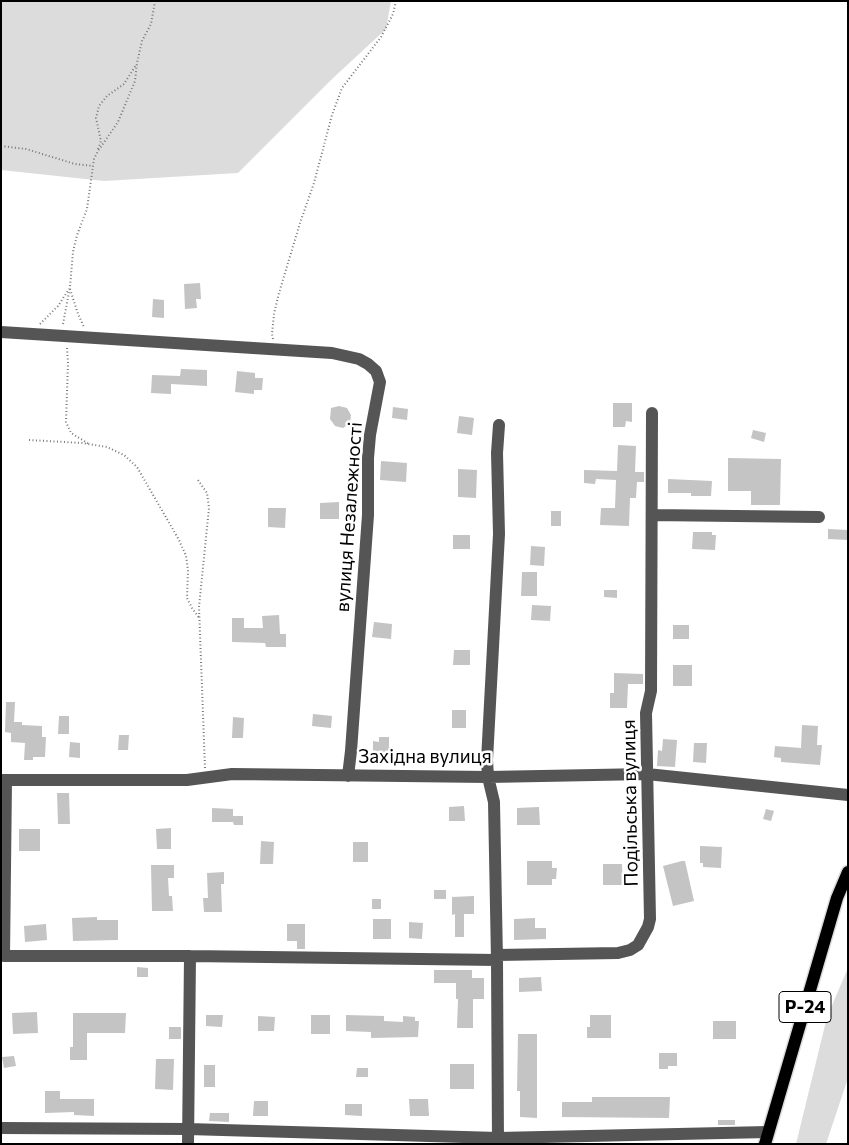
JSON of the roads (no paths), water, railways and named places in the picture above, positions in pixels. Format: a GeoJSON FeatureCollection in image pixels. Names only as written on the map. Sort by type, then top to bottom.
{"type":"FeatureCollection","features":[{"type":"Feature","properties":{"kind":"main road","name":"Р-24"},"geometry":{"type":"LineString","coordinates":[[767,1138],[837,898],[848,872]]}},
{"type":"Feature","properties":{"kind":"street","name":"вулиця Незалежності"},"geometry":{"type":"LineString","coordinates":[[1,332],[332,353],[360,359],[376,371],[380,382],[370,435],[368,458],[368,515],[348,776]]}},
{"type":"Feature","properties":{"kind":"street","name":"Подільська вулиця"},"geometry":{"type":"LineString","coordinates":[[4,780],[4,956],[497,958],[618,953],[630,950],[638,945],[644,937],[650,919],[646,713],[651,691],[652,413]]}},
{"type":"Feature","properties":{"kind":"street"},"geometry":{"type":"LineString","coordinates":[[498,1141],[494,802],[488,777],[487,760],[499,534],[496,453],[499,425]]}},
{"type":"Feature","properties":{"kind":"street"},"geometry":{"type":"LineString","coordinates":[[652,515],[820,517]]}},
{"type":"Feature","properties":{"kind":"street","name":"Західна вулиця"},"geometry":{"type":"LineString","coordinates":[[4,780],[187,780],[232,774],[488,777],[647,774],[848,795]]}},
{"type":"Feature","properties":{"kind":"street"},"geometry":{"type":"LineString","coordinates":[[188,1144],[190,956]]}},
{"type":"Feature","properties":{"kind":"street"},"geometry":{"type":"LineString","coordinates":[[1,1128],[188,1129],[498,1141],[767,1138]]}}]}
